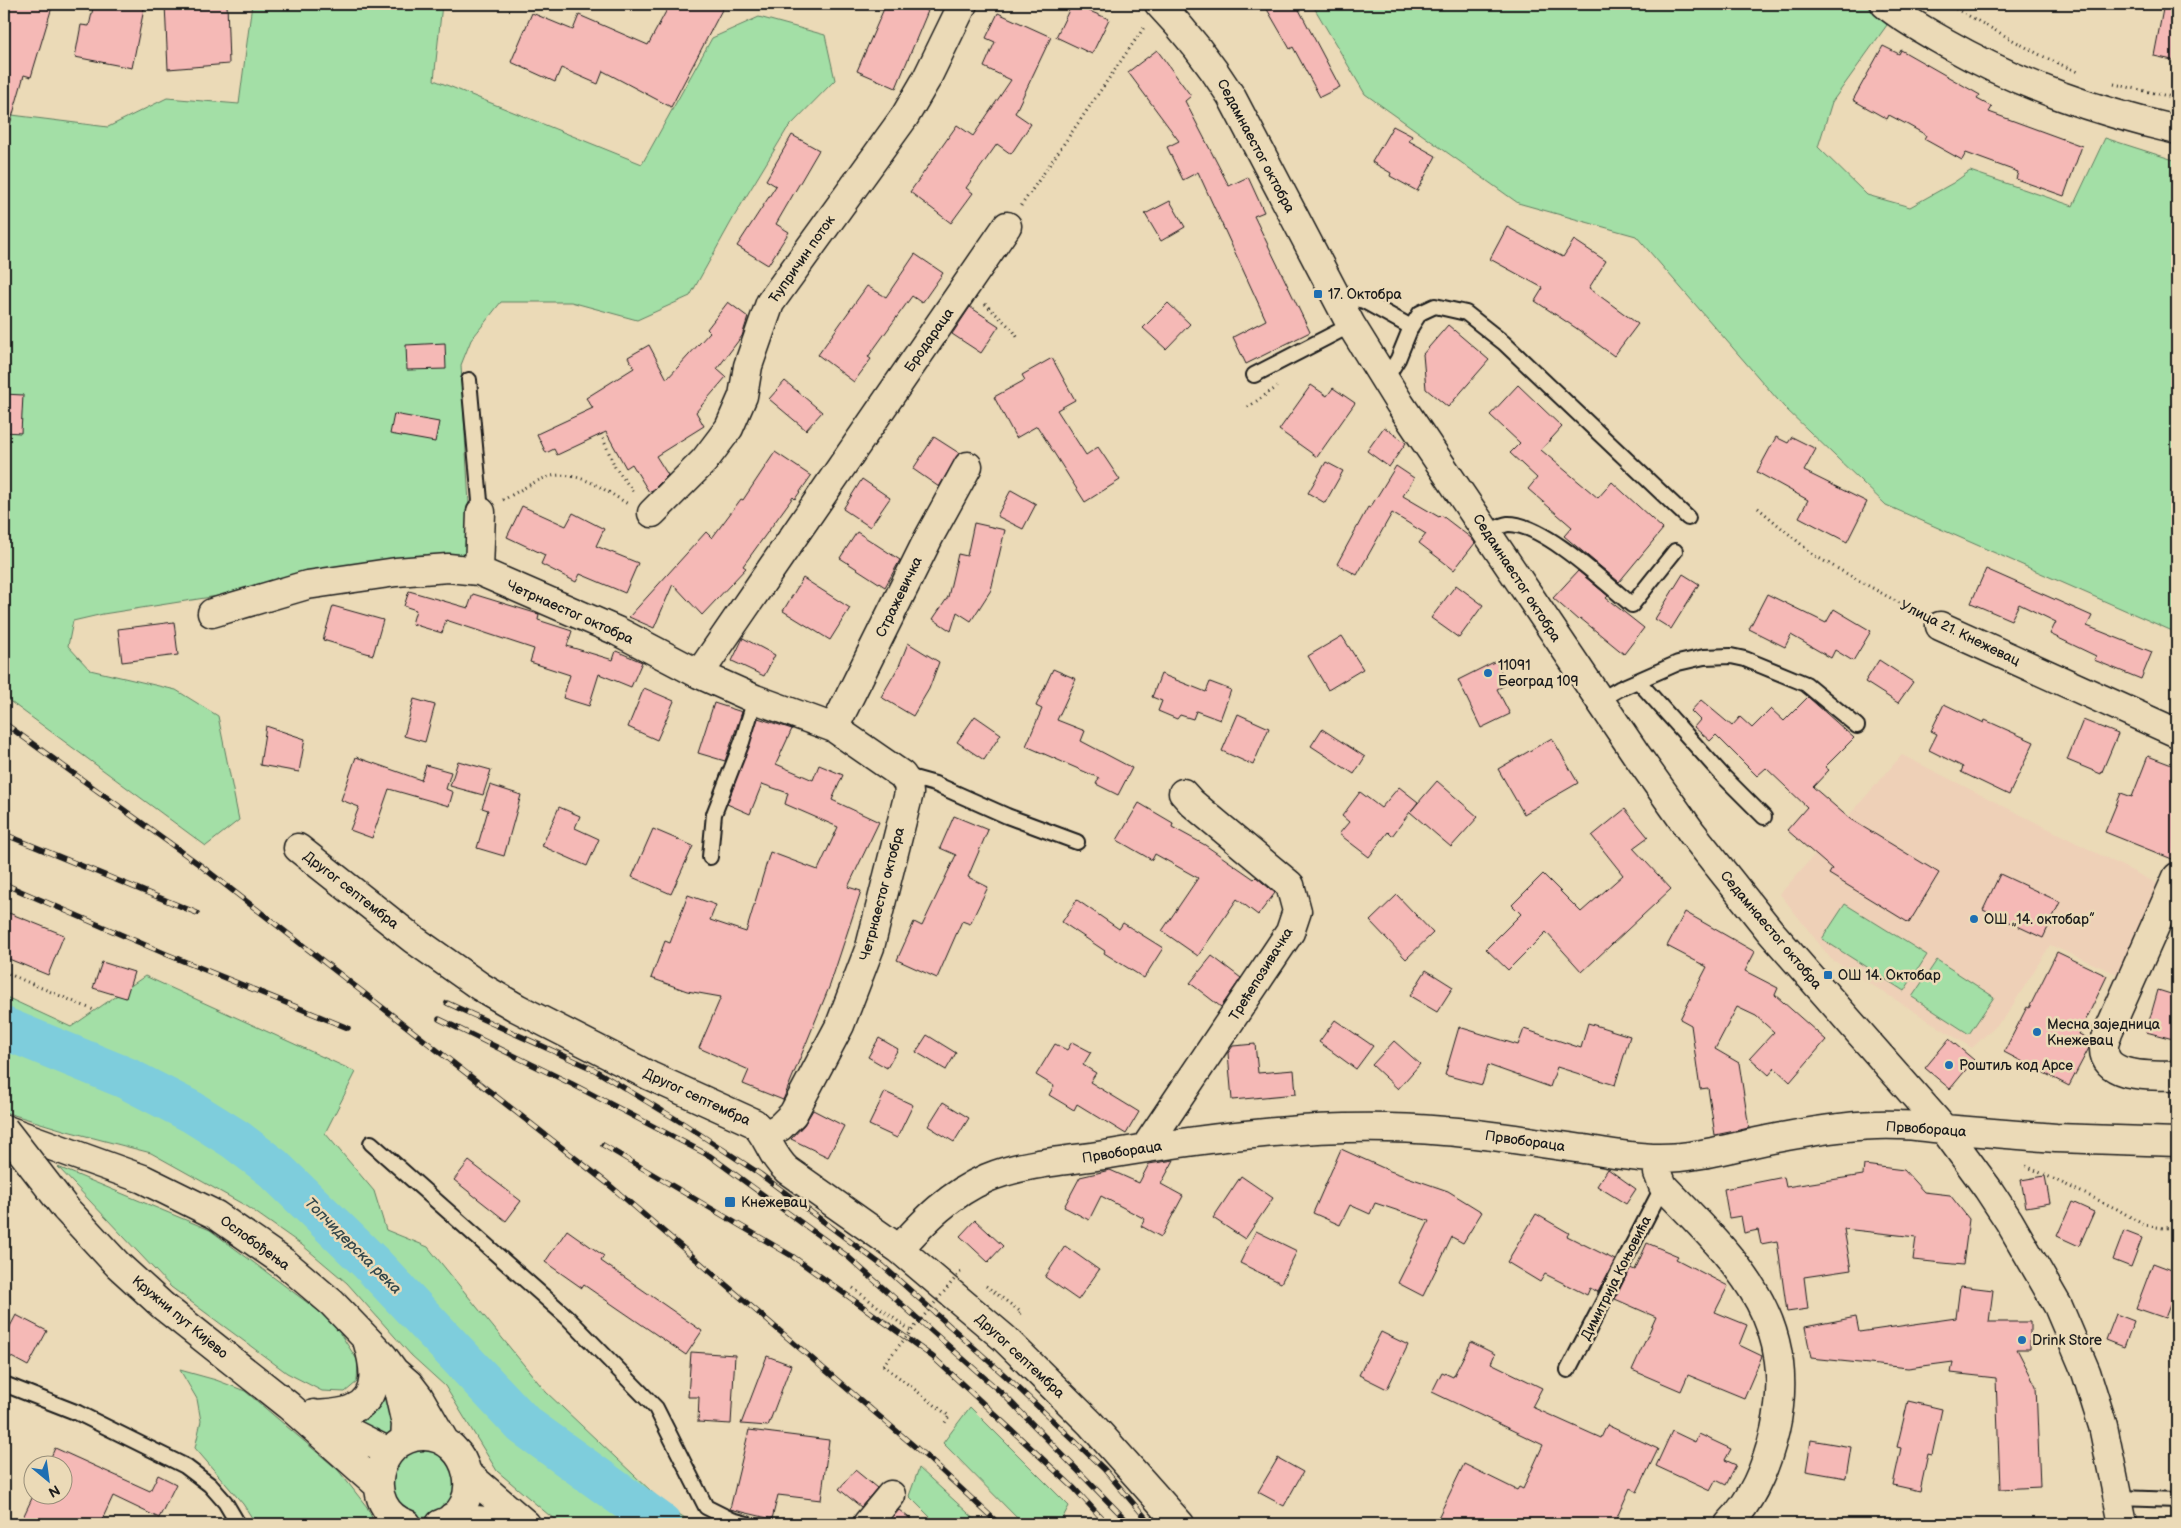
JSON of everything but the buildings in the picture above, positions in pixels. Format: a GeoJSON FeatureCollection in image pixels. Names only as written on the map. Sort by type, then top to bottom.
{"type":"FeatureCollection","features":[{"type":"Feature","properties":{"kind":"street","name":"Ћупричин поток"},"geometry":{"type":"LineString","coordinates":[[639,505],[704,461],[729,428],[743,396],[748,366],[770,303],[905,116],[930,72],[963,4]]}},
{"type":"Feature","properties":{"kind":"street","name":"Седамнаестог октобра"},"geometry":{"type":"LineString","coordinates":[[1159,4],[1195,45],[1231,96],[1351,325],[1487,533],[1600,700],[1692,832],[1733,885],[1813,982],[1944,1129],[1988,1190],[2033,1260],[2058,1306],[2086,1372],[2103,1426],[2123,1524]]}},
{"type":"Feature","properties":{"kind":"street"},"geometry":{"type":"LineString","coordinates":[[1885,4],[1932,35],[1974,59],[2034,87],[2121,117],[2177,130]]}},
{"type":"Feature","properties":{"kind":"street","name":"Бродараца"},"geometry":{"type":"LineString","coordinates":[[699,674],[1007,226]]}},
{"type":"Feature","properties":{"kind":"street","name":"Стражевичка"},"geometry":{"type":"LineString","coordinates":[[834,728],[929,537],[968,466]]}},
{"type":"Feature","properties":{"kind":"street"},"geometry":{"type":"LineString","coordinates":[[479,571],[481,512]]}},
{"type":"Feature","properties":{"kind":"street","name":"Четрнаестог октобра"},"geometry":{"type":"LineString","coordinates":[[212,613],[307,584],[396,572],[448,568],[479,571],[617,631],[699,674],[755,699],[834,728],[902,775],[908,784],[909,793],[870,947],[840,1025],[800,1102],[784,1123],[764,1136]]}},
{"type":"Feature","properties":{"kind":"street","name":"Улица 21. Кнежевац"},"geometry":{"type":"LineString","coordinates":[[1940,626],[2177,733]]}},
{"type":"Feature","properties":{"kind":"street","name":"Трећепозивачка"},"geometry":{"type":"LineString","coordinates":[[1145,1148],[1290,932],[1297,911],[1290,885],[1192,803],[1183,793]]}},
{"type":"Feature","properties":{"kind":"street","name":"Другог септембра"},"geometry":{"type":"LineString","coordinates":[[298,848],[413,939],[481,987],[517,1008],[650,1076],[756,1125],[764,1136],[775,1159],[786,1170],[899,1249],[1004,1338],[1090,1423],[1180,1524]]}},
{"type":"Feature","properties":{"kind":"street"},"geometry":{"type":"LineString","coordinates":[[2177,877],[2108,1032],[2104,1047],[2105,1057],[2116,1070],[2132,1074],[2177,1076]]}},
{"type":"Feature","properties":{"kind":"street","name":"Првобораца"},"geometry":{"type":"LineString","coordinates":[[899,1249],[927,1218],[945,1202],[961,1191],[990,1177],[1024,1168],[1145,1148],[1270,1131],[1402,1128],[1500,1136],[1617,1154],[1659,1158],[1716,1152],[1786,1136],[1839,1128],[1899,1125],[2056,1138],[2177,1142]]}},
{"type":"Feature","properties":{"kind":"street","name":"Ослобођења"},"geometry":{"type":"LineString","coordinates":[[4,1129],[142,1178],[216,1214],[285,1263],[332,1304],[368,1340],[419,1397],[445,1442],[456,1450],[464,1462],[469,1475]]}},
{"type":"Feature","properties":{"kind":"street","name":"Кружни пут Кијево"},"geometry":{"type":"LineString","coordinates":[[4,1129],[66,1209],[118,1264],[163,1306],[289,1406],[378,1485]]}},
{"type":"Feature","properties":{"kind":"street"},"geometry":{"type":"LineString","coordinates":[[1659,1158],[1658,1172],[1663,1186],[1727,1253],[1751,1285],[1769,1322],[1781,1370],[1781,1394],[1770,1451],[1745,1507],[1729,1524]]}},
{"type":"Feature","properties":{"kind":"street"},"geometry":{"type":"LineString","coordinates":[[316,1415],[351,1410],[365,1400],[371,1390],[374,1377],[373,1360],[368,1340]]}},
{"type":"Feature","properties":{"kind":"street"},"geometry":{"type":"LineString","coordinates":[[394,1371],[405,1416],[397,1446],[380,1467],[378,1485],[385,1507],[393,1516],[405,1524]]}},
{"type":"Feature","properties":{"kind":"street"},"geometry":{"type":"LineString","coordinates":[[289,1406],[397,1446],[425,1436],[445,1442]]}},
{"type":"Feature","properties":{"kind":"street"},"geometry":{"type":"LineString","coordinates":[[446,1521],[460,1509],[466,1499],[469,1475]]}},
{"type":"Feature","properties":{"kind":"street"},"geometry":{"type":"LineString","coordinates":[[469,1475],[526,1524]]}},
{"type":"Feature","properties":{"kind":"street"},"geometry":{"type":"LineString","coordinates":[[867,1524],[892,1495]]}},
{"type":"Feature","properties":{"kind":"street"},"geometry":{"type":"LineString","coordinates":[[446,1521],[510,1524]]}},
{"type":"Feature","properties":{"kind":"lane"},"geometry":{"type":"LineString","coordinates":[[1337,300],[1349,298],[1364,301],[1411,327]]}},
{"type":"Feature","properties":{"kind":"lane"},"geometry":{"type":"LineString","coordinates":[[1386,380],[1398,359],[1411,327],[1420,313],[1435,306],[1466,313],[1504,343],[1688,518]]}},
{"type":"Feature","properties":{"kind":"lane"},"geometry":{"type":"LineString","coordinates":[[1254,375],[1351,325]]}},
{"type":"Feature","properties":{"kind":"lane"},"geometry":{"type":"LineString","coordinates":[[469,380],[481,512]]}},
{"type":"Feature","properties":{"kind":"lane"},"geometry":{"type":"LineString","coordinates":[[1487,533],[1503,525],[1530,528],[1550,539],[1632,606],[1675,551]]}},
{"type":"Feature","properties":{"kind":"lane"},"geometry":{"type":"LineString","coordinates":[[1600,700],[1638,680],[1678,663],[1704,657],[1731,656],[1745,659],[1806,684],[1857,726]]}},
{"type":"Feature","properties":{"kind":"lane"},"geometry":{"type":"LineString","coordinates":[[1638,680],[1724,777],[1764,817]]}},
{"type":"Feature","properties":{"kind":"lane"},"geometry":{"type":"LineString","coordinates":[[710,857],[714,814],[742,742],[755,699]]}},
{"type":"Feature","properties":{"kind":"lane","name":"Четрнаестог октобра"},"geometry":{"type":"LineString","coordinates":[[902,775],[935,784],[1007,816],[1077,842]]}},
{"type":"Feature","properties":{"kind":"lane"},"geometry":{"type":"LineString","coordinates":[[371,1143],[567,1316],[656,1408],[706,1507],[732,1520],[747,1524]]}},
{"type":"Feature","properties":{"kind":"lane","name":"Димитрија Коњовића"},"geometry":{"type":"LineString","coordinates":[[1568,1370],[1663,1186]]}},
{"type":"Feature","properties":{"kind":"lane"},"geometry":{"type":"LineString","coordinates":[[4,1384],[78,1413],[185,1466],[210,1485],[225,1502],[238,1524]]}},
{"type":"Feature","properties":{"kind":"lane"},"geometry":{"type":"LineString","coordinates":[[2119,1498],[2177,1500]]}},
{"type":"Feature","properties":{"kind":"path"},"geometry":{"type":"LineString","coordinates":[[1007,226],[1159,4]]}},
{"type":"Feature","properties":{"kind":"path"},"geometry":{"type":"LineString","coordinates":[[1947,4],[2042,56],[2084,75]]}},
{"type":"Feature","properties":{"kind":"path"},"geometry":{"type":"LineString","coordinates":[[2111,84],[2177,98]]}},
{"type":"Feature","properties":{"kind":"path"},"geometry":{"type":"LineString","coordinates":[[966,287],[1013,330],[1019,340]]}},
{"type":"Feature","properties":{"kind":"path"},"geometry":{"type":"LineString","coordinates":[[602,434],[615,467],[639,505]]}},
{"type":"Feature","properties":{"kind":"path"},"geometry":{"type":"LineString","coordinates":[[527,488],[550,476],[576,476],[639,505]]}},
{"type":"Feature","properties":{"kind":"path","name":"Улица 21. Кнежевац"},"geometry":{"type":"LineString","coordinates":[[1758,508],[1815,556],[1940,626]]}},
{"type":"Feature","properties":{"kind":"path"},"geometry":{"type":"LineString","coordinates":[[4,972],[96,1011]]}},
{"type":"Feature","properties":{"kind":"path"},"geometry":{"type":"LineString","coordinates":[[2026,1166],[2117,1209],[2144,1225],[2164,1228],[2177,1227]]}},
{"type":"Feature","properties":{"kind":"path"},"geometry":{"type":"LineString","coordinates":[[943,1426],[949,1416],[883,1365],[964,1269],[971,1275]]}},
{"type":"Feature","properties":{"kind":"path"},"geometry":{"type":"LineString","coordinates":[[985,1286],[1021,1312]]}},
{"type":"Feature","properties":{"kind":"path"},"geometry":{"type":"LineString","coordinates":[[853,1288],[911,1331]]}},
{"type":"Feature","properties":{"kind":"shaded area","name":"ОШ „14. октобар”"},"geometry":{"type":"Polygon","coordinates":[[[1902,755],[2162,886],[2124,977],[2050,945],[2006,1016],[1972,1048],[1831,959],[1780,894],[1902,755]]]}},
{"type":"Feature","properties":{"kind":"green space"},"geometry":{"type":"Polygon","coordinates":[[[252,4],[442,4],[434,80],[642,164],[712,38],[759,17],[825,35],[835,80],[787,129],[735,215],[690,296],[637,320],[571,302],[501,302],[471,340],[461,365],[472,556],[103,614],[73,621],[68,646],[90,670],[176,690],[218,716],[239,820],[206,846],[4,697],[4,114],[108,127],[167,98],[239,104],[252,4]]]}},
{"type":"Feature","properties":{"kind":"green space"},"geometry":{"type":"Polygon","coordinates":[[[1312,4],[1865,4],[1887,25],[1832,102],[1818,147],[1867,195],[1910,207],[1953,183],[1970,171],[2073,206],[2105,138],[2177,161],[2177,633],[1886,505],[1784,407],[1636,236],[1518,203],[1365,94],[1312,4]]]}},
{"type":"Feature","properties":{"kind":"green space"},"geometry":{"type":"Polygon","coordinates":[[[1845,904],[1927,955],[1904,991],[1822,939],[1845,904]]]}},
{"type":"Feature","properties":{"kind":"green space"},"geometry":{"type":"Polygon","coordinates":[[[1937,960],[1994,997],[1969,1034],[1912,997],[1937,960]]]}},
{"type":"Feature","properties":{"kind":"green space"},"geometry":{"type":"Polygon","coordinates":[[[145,976],[356,1072],[325,1133],[374,1191],[386,1230],[428,1247],[546,1392],[669,1508],[695,1524],[564,1524],[550,1516],[497,1471],[445,1386],[411,1355],[347,1283],[302,1245],[248,1207],[151,1153],[4,1112],[4,996],[71,1027],[145,976]]]}},
{"type":"Feature","properties":{"kind":"green space"},"geometry":{"type":"Polygon","coordinates":[[[58,1167],[210,1230],[332,1321],[358,1361],[357,1382],[345,1392],[322,1391],[287,1373],[171,1287],[58,1167]]]}},
{"type":"Feature","properties":{"kind":"green space"},"geometry":{"type":"Polygon","coordinates":[[[377,1357],[400,1433],[388,1444],[333,1418],[354,1415],[377,1357]]]}},
{"type":"Feature","properties":{"kind":"green space"},"geometry":{"type":"Polygon","coordinates":[[[180,1370],[216,1380],[245,1391],[338,1470],[367,1507],[375,1524],[256,1524],[243,1504],[195,1448],[201,1421],[197,1399],[180,1370]]]}},
{"type":"Feature","properties":{"kind":"green space"},"geometry":{"type":"Polygon","coordinates":[[[970,1407],[1069,1506],[1062,1519],[1067,1524],[1023,1524],[943,1443],[970,1407]]]}},
{"type":"Feature","properties":{"kind":"green space"},"geometry":{"type":"Polygon","coordinates":[[[419,1445],[454,1461],[456,1499],[437,1513],[422,1517],[408,1512],[391,1496],[396,1458],[419,1445]]]}},
{"type":"Feature","properties":{"kind":"green space"},"geometry":{"type":"Polygon","coordinates":[[[919,1468],[980,1524],[937,1524],[909,1496],[919,1468]]]}},
{"type":"Feature","properties":{"kind":"waterway","name":"Топчидерска река"},"geometry":{"type":"LineString","coordinates":[[4,1028],[126,1078],[192,1112],[235,1139],[273,1168],[371,1263],[524,1425],[661,1524]]}},
{"type":"Feature","properties":{"kind":"railway"},"geometry":{"type":"LineString","coordinates":[[4,723],[200,865],[607,1183],[928,1458],[999,1524]]}},
{"type":"Feature","properties":{"kind":"railway"},"geometry":{"type":"LineString","coordinates":[[4,834],[197,913]]}},
{"type":"Feature","properties":{"kind":"railway"},"geometry":{"type":"LineString","coordinates":[[4,884],[166,954],[348,1028]]}},
{"type":"Feature","properties":{"kind":"railway"},"geometry":{"type":"LineString","coordinates":[[447,1003],[593,1069],[684,1124],[760,1174],[883,1266],[1011,1381],[1104,1469],[1151,1524]]}},
{"type":"Feature","properties":{"kind":"railway"},"geometry":{"type":"LineString","coordinates":[[439,1019],[572,1084],[710,1156],[847,1256],[1005,1396],[1130,1524]]}},
{"type":"Feature","properties":{"kind":"railway"},"geometry":{"type":"LineString","coordinates":[[603,1145],[792,1256],[933,1357],[1074,1488],[1107,1524]]}},
{"type":"Feature","properties":{"kind":"place","name":"17. Октобра"},"geometry":{"type":"Point","coordinates":[1318,294]}},
{"type":"Feature","properties":{"kind":"place","name":"11091 Београд 109"},"geometry":{"type":"Point","coordinates":[1488,673]}},
{"type":"Feature","properties":{"kind":"place","name":"ОШ „14. октобар”"},"geometry":{"type":"Point","coordinates":[1974,919]}},
{"type":"Feature","properties":{"kind":"place","name":"ОШ 14. Октобар"},"geometry":{"type":"Point","coordinates":[1828,975]}},
{"type":"Feature","properties":{"kind":"place","name":"Месна заједница Кнежевац"},"geometry":{"type":"Point","coordinates":[2037,1032]}},
{"type":"Feature","properties":{"kind":"place","name":"Роштиљ код Арсе"},"geometry":{"type":"Point","coordinates":[1949,1065]}},
{"type":"Feature","properties":{"kind":"place","name":"Кнежевац"},"geometry":{"type":"Point","coordinates":[730,1202]}},
{"type":"Feature","properties":{"kind":"place","name":"Drink Store"},"geometry":{"type":"Point","coordinates":[2022,1340]}}]}
